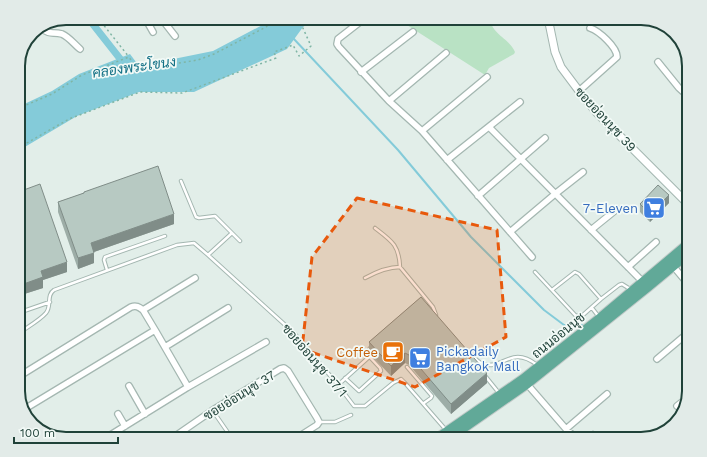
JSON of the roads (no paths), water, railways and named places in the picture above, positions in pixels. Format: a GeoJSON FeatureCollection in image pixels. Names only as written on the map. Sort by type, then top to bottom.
{"type":"FeatureCollection","features":[{"type":"Feature","properties":{"kind":"main road","name":"ถนนอ่อนนุช"},"geometry":{"type":"LineString","coordinates":[[452,432],[525,382],[646,284],[670,263],[682,250]]}},
{"type":"Feature","properties":{"kind":"main road","name":"ถนนอ่อนนุช"},"geometry":{"type":"LineString","coordinates":[[670,263],[682,257]]}},
{"type":"Feature","properties":{"kind":"main road","name":"ถนนอ่อนนุช"},"geometry":{"type":"LineString","coordinates":[[452,432],[501,394],[525,382],[539,367],[632,291],[646,284]]}},
{"type":"Feature","properties":{"kind":"street"},"geometry":{"type":"LineString","coordinates":[[149,25],[153,32]]}},
{"type":"Feature","properties":{"kind":"street"},"geometry":{"type":"LineString","coordinates":[[166,25],[175,36]]}},
{"type":"Feature","properties":{"kind":"street"},"geometry":{"type":"LineString","coordinates":[[356,25],[337,41],[339,47],[361,72],[448,160],[532,256]]}},
{"type":"Feature","properties":{"kind":"street","name":"ซอยอ่อนนุช 39"},"geometry":{"type":"LineString","coordinates":[[550,25],[561,67],[578,92],[682,198]]}},
{"type":"Feature","properties":{"kind":"street"},"geometry":{"type":"LineString","coordinates":[[578,92],[617,57],[616,50],[597,31],[590,28]]}},
{"type":"Feature","properties":{"kind":"street"},"geometry":{"type":"LineString","coordinates":[[45,31],[47,33],[66,36],[80,49]]}},
{"type":"Feature","properties":{"kind":"street"},"geometry":{"type":"LineString","coordinates":[[361,72],[413,32]]}},
{"type":"Feature","properties":{"kind":"street"},"geometry":{"type":"LineString","coordinates":[[389,101],[446,53]]}},
{"type":"Feature","properties":{"kind":"street"},"geometry":{"type":"LineString","coordinates":[[658,62],[682,91]]}},
{"type":"Feature","properties":{"kind":"street"},"geometry":{"type":"LineString","coordinates":[[422,132],[488,77]]}},
{"type":"Feature","properties":{"kind":"street"},"geometry":{"type":"LineString","coordinates":[[448,160],[520,102]]}},
{"type":"Feature","properties":{"kind":"street"},"geometry":{"type":"LineString","coordinates":[[489,128],[628,268],[646,284]]}},
{"type":"Feature","properties":{"kind":"street"},"geometry":{"type":"LineString","coordinates":[[478,196],[545,138]]}},
{"type":"Feature","properties":{"kind":"street"},"geometry":{"type":"LineString","coordinates":[[510,232],[583,172]]}},
{"type":"Feature","properties":{"kind":"street"},"geometry":{"type":"LineString","coordinates":[[591,230],[616,209]]}},
{"type":"Feature","properties":{"kind":"street"},"geometry":{"type":"LineString","coordinates":[[628,268],[656,242]]}},
{"type":"Feature","properties":{"kind":"street"},"geometry":{"type":"LineString","coordinates":[[670,263],[682,277]]}},
{"type":"Feature","properties":{"kind":"street"},"geometry":{"type":"LineString","coordinates":[[143,310],[195,278]]}},
{"type":"Feature","properties":{"kind":"street"},"geometry":{"type":"LineString","coordinates":[[25,373],[131,307],[138,306],[143,310],[188,387]]}},
{"type":"Feature","properties":{"kind":"street"},"geometry":{"type":"LineString","coordinates":[[165,347],[228,308]]}},
{"type":"Feature","properties":{"kind":"street"},"geometry":{"type":"LineString","coordinates":[[27,405],[154,330]]}},
{"type":"Feature","properties":{"kind":"street"},"geometry":{"type":"LineString","coordinates":[[657,359],[682,338]]}},
{"type":"Feature","properties":{"kind":"street"},"geometry":{"type":"LineString","coordinates":[[115,432],[188,387],[266,342]]}},
{"type":"Feature","properties":{"kind":"street","name":"ซอยอ่อนนุช 37"},"geometry":{"type":"LineString","coordinates":[[181,432],[213,410],[284,368],[288,371],[319,422]]}},
{"type":"Feature","properties":{"kind":"street"},"geometry":{"type":"LineString","coordinates":[[525,382],[569,432]]}},
{"type":"Feature","properties":{"kind":"street"},"geometry":{"type":"LineString","coordinates":[[129,386],[145,414]]}},
{"type":"Feature","properties":{"kind":"street"},"geometry":{"type":"LineString","coordinates":[[566,429],[607,394]]}},
{"type":"Feature","properties":{"kind":"street"},"geometry":{"type":"LineString","coordinates":[[677,406],[680,403]]}},
{"type":"Feature","properties":{"kind":"street"},"geometry":{"type":"LineString","coordinates":[[118,414],[125,426]]}},
{"type":"Feature","properties":{"kind":"street"},"geometry":{"type":"LineString","coordinates":[[306,432],[319,422]]}},
{"type":"Feature","properties":{"kind":"lane"},"geometry":{"type":"LineString","coordinates":[[181,181],[196,217],[216,216],[240,241]]}},
{"type":"Feature","properties":{"kind":"lane"},"geometry":{"type":"LineString","coordinates":[[375,228],[390,239],[395,245],[400,256],[400,267],[433,307],[439,320]]}},
{"type":"Feature","properties":{"kind":"lane"},"geometry":{"type":"LineString","coordinates":[[208,255],[232,233]]}},
{"type":"Feature","properties":{"kind":"lane"},"geometry":{"type":"LineString","coordinates":[[107,270],[104,260],[105,257],[165,236]]}},
{"type":"Feature","properties":{"kind":"lane","name":"ซอยอ่อนนุช 37/1"},"geometry":{"type":"LineString","coordinates":[[50,302],[50,295],[54,290],[177,245],[194,243],[294,333],[354,406],[365,406],[393,383],[401,380],[424,404],[446,432]]}},
{"type":"Feature","properties":{"kind":"lane"},"geometry":{"type":"LineString","coordinates":[[365,278],[373,273],[390,267],[400,267]]}},
{"type":"Feature","properties":{"kind":"lane"},"geometry":{"type":"LineString","coordinates":[[535,272],[576,316],[583,315],[619,285],[625,286],[632,291]]}},
{"type":"Feature","properties":{"kind":"lane"},"geometry":{"type":"LineString","coordinates":[[552,290],[575,272],[579,274],[601,299]]}},
{"type":"Feature","properties":{"kind":"lane"},"geometry":{"type":"LineString","coordinates":[[25,311],[50,302],[46,313],[25,329]]}},
{"type":"Feature","properties":{"kind":"lane"},"geometry":{"type":"LineString","coordinates":[[592,308],[600,318]]}},
{"type":"Feature","properties":{"kind":"lane"},"geometry":{"type":"LineString","coordinates":[[429,311],[434,317]]}},
{"type":"Feature","properties":{"kind":"lane"},"geometry":{"type":"LineString","coordinates":[[346,378],[359,391],[362,390],[381,371],[366,353],[373,346]]}},
{"type":"Feature","properties":{"kind":"lane"},"geometry":{"type":"LineString","coordinates":[[465,348],[479,362],[485,365],[503,362],[511,357],[518,357],[526,358],[539,367]]}},
{"type":"Feature","properties":{"kind":"lane"},"geometry":{"type":"LineString","coordinates":[[465,353],[476,365]]}},
{"type":"Feature","properties":{"kind":"lane"},"geometry":{"type":"LineString","coordinates":[[338,385],[369,357]]}},
{"type":"Feature","properties":{"kind":"lane"},"geometry":{"type":"LineString","coordinates":[[407,367],[432,396],[424,404]]}},
{"type":"Feature","properties":{"kind":"lane"},"geometry":{"type":"LineString","coordinates":[[486,377],[501,394]]}},
{"type":"Feature","properties":{"kind":"lane"},"geometry":{"type":"LineString","coordinates":[[213,410],[228,432]]}},
{"type":"Feature","properties":{"kind":"lane"},"geometry":{"type":"LineString","coordinates":[[319,422],[335,422],[351,415]]}},
{"type":"Feature","properties":{"kind":"water","name":"คลองพระโขนง"},"geometry":{"type":"Polygon","coordinates":[[[262,25],[306,25],[287,49],[194,92],[139,92],[77,116],[25,147],[25,104],[52,91],[79,74],[130,54],[139,66],[213,51],[262,25]]]}},
{"type":"Feature","properties":{"kind":"waterway","name":"คลองพระโขนง"},"geometry":{"type":"LineString","coordinates":[[94,25],[125,65]]}},
{"type":"Feature","properties":{"kind":"waterway"},"geometry":{"type":"LineString","coordinates":[[293,38],[398,150],[471,237],[544,310],[564,325],[582,325]]}},
{"type":"Feature","properties":{"kind":"place","name":"7-Eleven"},"geometry":{"type":"Point","coordinates":[654,208]}},
{"type":"Feature","properties":{"kind":"place","name":"Coffee"},"geometry":{"type":"Point","coordinates":[393,352]}},
{"type":"Feature","properties":{"kind":"place","name":"Pickadaily Bangkok Mall"},"geometry":{"type":"Point","coordinates":[420,358]}}]}
